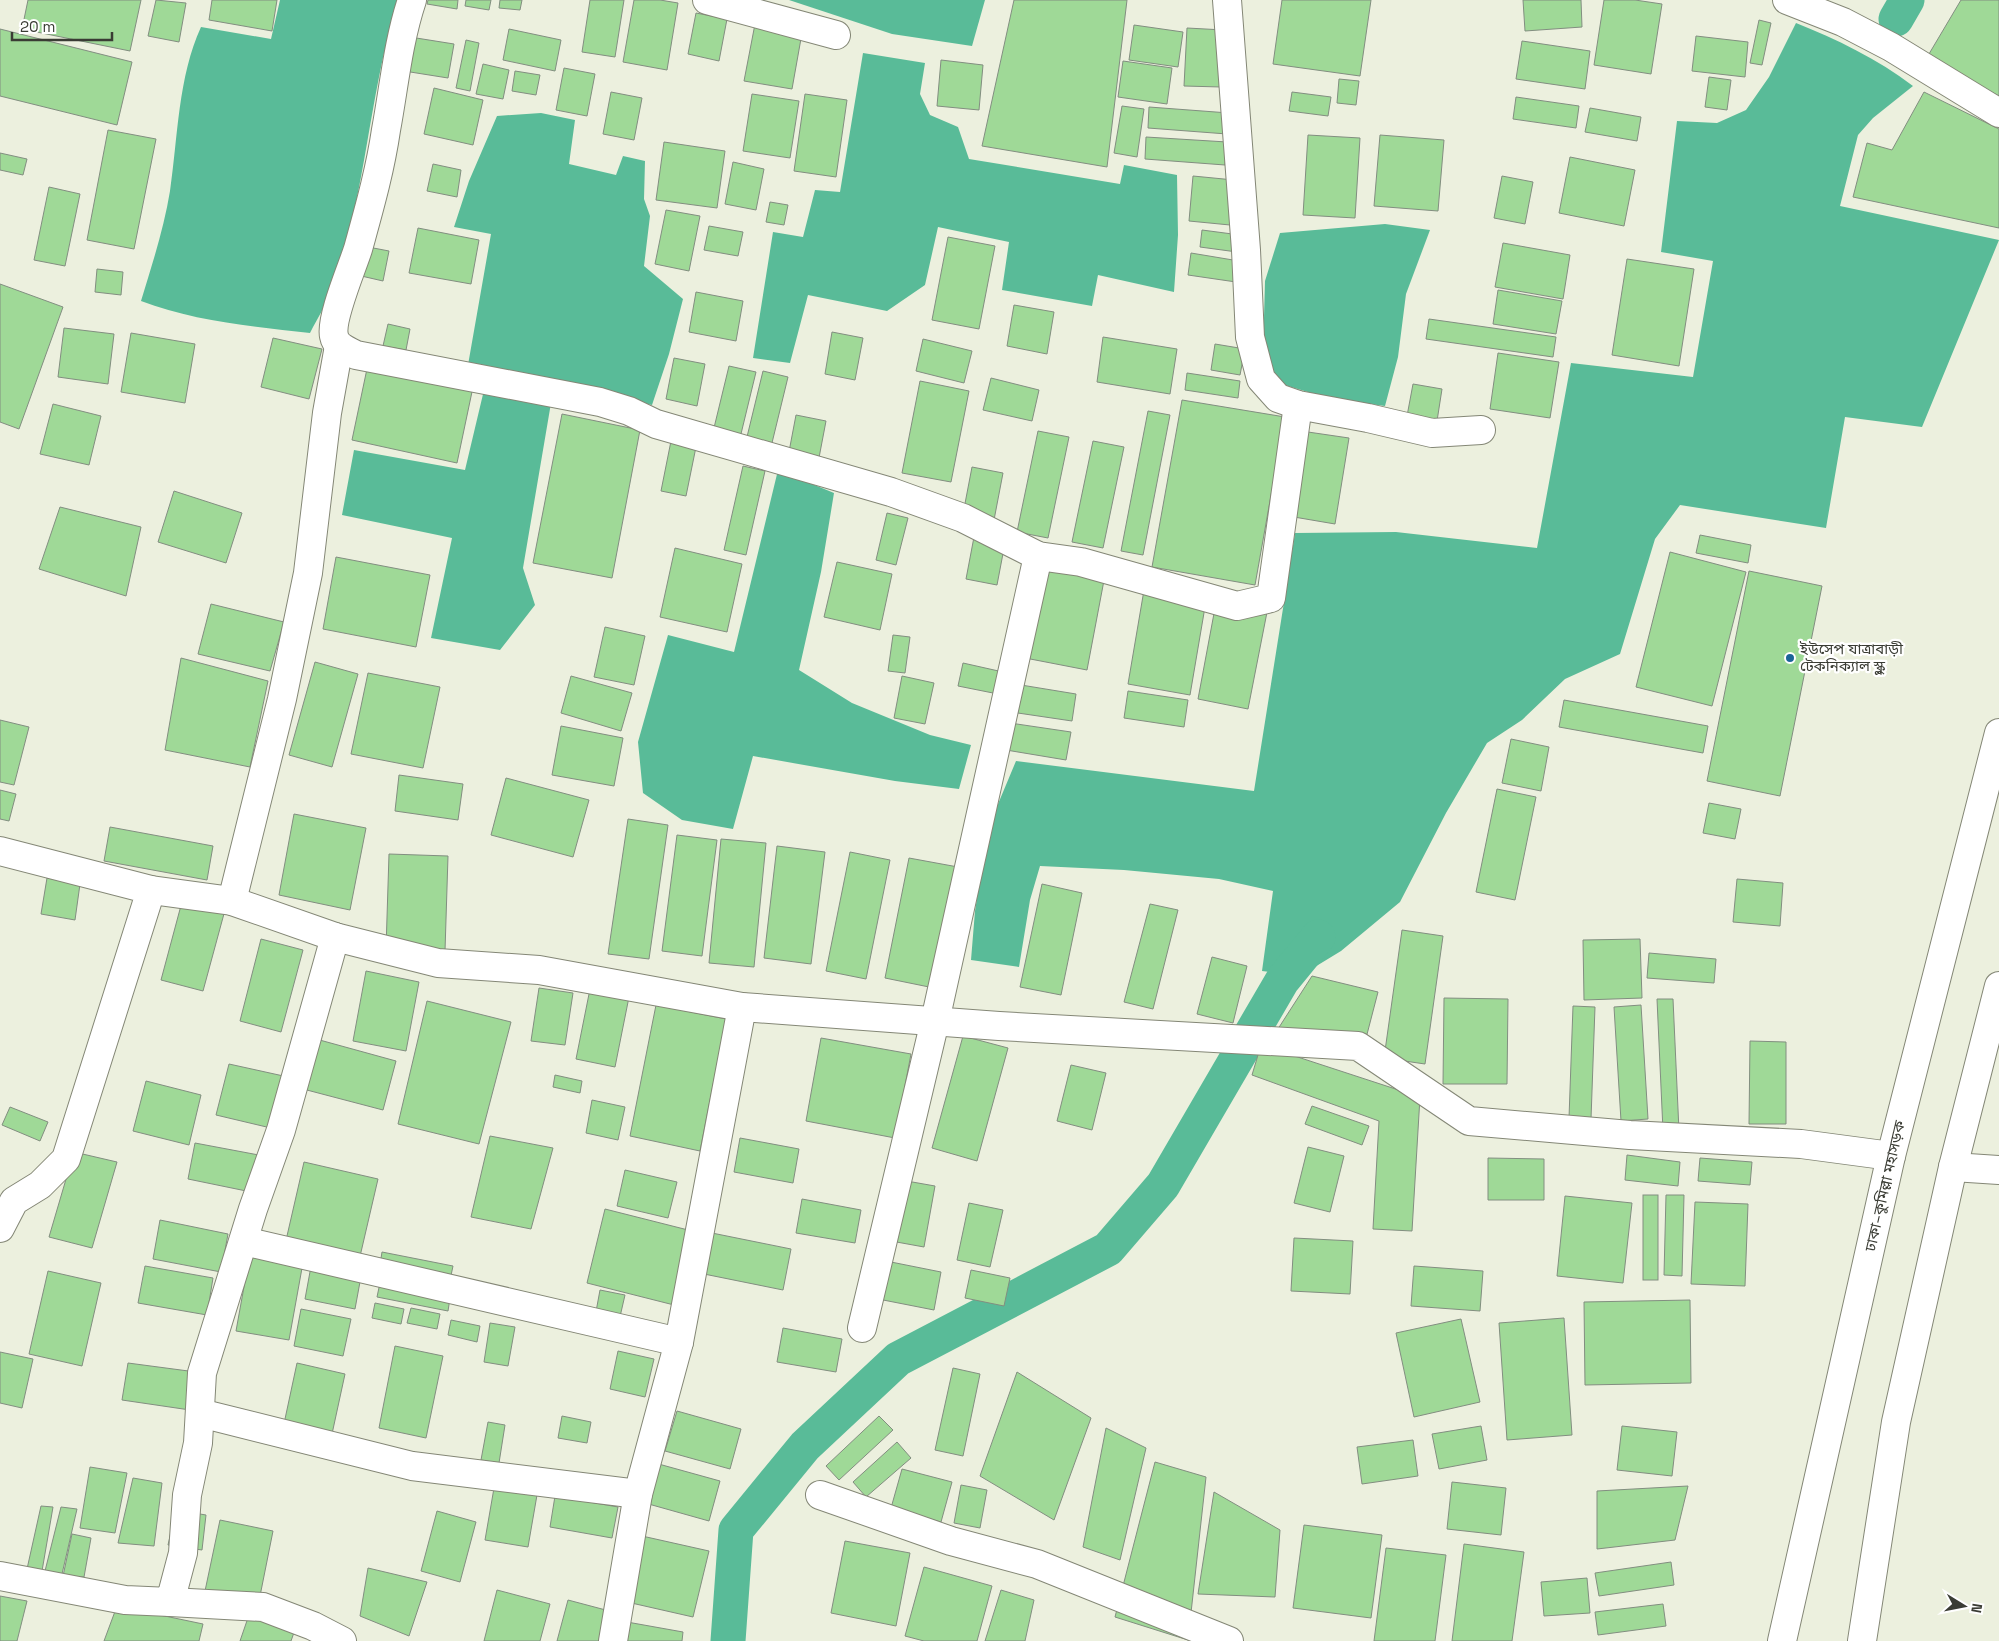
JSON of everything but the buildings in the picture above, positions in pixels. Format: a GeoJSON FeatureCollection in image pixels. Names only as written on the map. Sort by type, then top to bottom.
{"type":"FeatureCollection","features":[{"type":"Feature","properties":{"kind":"main road"},"geometry":{"type":"LineString","coordinates":[[412,0],[396,66],[380,169],[352,268],[335,316],[334,336],[339,346],[356,355],[600,402],[629,411],[656,424],[890,492],[963,518],[1038,556],[1081,562],[1238,606],[1271,598],[1298,405]]}},
{"type":"Feature","properties":{"kind":"main road"},"geometry":{"type":"LineString","coordinates":[[707,0],[836,35]]}},
{"type":"Feature","properties":{"kind":"main road"},"geometry":{"type":"LineString","coordinates":[[1227,0],[1246,250],[1250,337],[1261,379],[1278,398],[1298,405],[1368,418],[1432,433],[1481,430]]}},
{"type":"Feature","properties":{"kind":"main road"},"geometry":{"type":"LineString","coordinates":[[1787,0],[1843,22],[1891,47],[1999,113]]}},
{"type":"Feature","properties":{"kind":"main road"},"geometry":{"type":"LineString","coordinates":[[232,901],[282,698],[308,573],[326,413],[339,346]]}},
{"type":"Feature","properties":{"kind":"main road"},"geometry":{"type":"LineString","coordinates":[[862,1328],[935,1021],[1038,556]]}},
{"type":"Feature","properties":{"kind":"main road","name":"ঢাকা–কুমিল্লা মহাসড়ক"},"geometry":{"type":"LineString","coordinates":[[1782,1641],[1891,1156],[1999,733]]}},
{"type":"Feature","properties":{"kind":"main road"},"geometry":{"type":"LineString","coordinates":[[0,851],[150,890],[232,901],[335,937],[438,963],[539,970],[742,1007],[935,1021],[1358,1046],[1469,1121],[1630,1135],[1801,1144],[1891,1156]]}},
{"type":"Feature","properties":{"kind":"main road"},"geometry":{"type":"LineString","coordinates":[[0,1228],[14,1201],[40,1184],[66,1159],[150,890]]}},
{"type":"Feature","properties":{"kind":"main road"},"geometry":{"type":"LineString","coordinates":[[170,1602],[183,1553],[187,1495],[198,1442],[202,1372],[281,1130],[335,937]]}},
{"type":"Feature","properties":{"kind":"main road"},"geometry":{"type":"LineString","coordinates":[[1862,1641],[1896,1422],[1953,1167],[1999,986]]}},
{"type":"Feature","properties":{"kind":"main road"},"geometry":{"type":"LineString","coordinates":[[613,1641],[638,1494],[679,1342],[742,1007]]}},
{"type":"Feature","properties":{"kind":"main road"},"geometry":{"type":"LineString","coordinates":[[1953,1167],[1999,1170]]}},
{"type":"Feature","properties":{"kind":"main road"},"geometry":{"type":"LineString","coordinates":[[244,1241],[679,1342]]}},
{"type":"Feature","properties":{"kind":"main road"},"geometry":{"type":"LineString","coordinates":[[200,1413],[412,1466],[638,1494]]}},
{"type":"Feature","properties":{"kind":"main road"},"geometry":{"type":"LineString","coordinates":[[820,1495],[952,1541],[1037,1564],[1229,1641]]}},
{"type":"Feature","properties":{"kind":"main road"},"geometry":{"type":"LineString","coordinates":[[0,1576],[125,1600],[263,1607],[313,1626],[342,1641]]}},
{"type":"Feature","properties":{"kind":"shaded area"},"geometry":{"type":"Polygon","coordinates":[[[280,0],[398,0],[380,71],[361,179],[345,250],[332,291],[310,333],[246,326],[203,318],[182,314],[141,301],[164,219],[170,191],[183,87],[193,46],[201,27],[271,39],[280,0]]]}},
{"type":"Feature","properties":{"kind":"shaded area"},"geometry":{"type":"Polygon","coordinates":[[[789,0],[985,0],[972,46],[892,34],[789,0]]]}},
{"type":"Feature","properties":{"kind":"shaded area"},"geometry":{"type":"Polygon","coordinates":[[[1796,23],[1856,50],[1886,67],[1913,86],[1873,118],[1858,135],[1840,206],[1999,240],[1922,427],[1845,417],[1826,528],[1680,505],[1655,539],[1620,654],[1565,679],[1522,720],[1487,743],[1446,813],[1400,902],[1341,951],[1300,976],[1262,971],[1273,891],[1219,879],[1124,870],[1040,866],[1030,900],[1019,967],[971,960],[975,911],[988,828],[1016,761],[1254,791],[1295,533],[1396,532],[1537,548],[1571,363],[1693,377],[1713,261],[1661,252],[1677,121],[1717,123],[1746,110],[1769,77],[1796,23]]]}},
{"type":"Feature","properties":{"kind":"shaded area"},"geometry":{"type":"Polygon","coordinates":[[[863,53],[925,63],[920,94],[930,115],[958,127],[969,159],[1120,184],[1124,165],[1177,175],[1178,235],[1174,292],[1098,275],[1092,306],[1002,290],[1009,242],[938,227],[925,285],[887,311],[808,295],[790,363],[753,358],[773,232],[803,237],[815,190],[840,192],[863,53]]]}},
{"type":"Feature","properties":{"kind":"shaded area"},"geometry":{"type":"Polygon","coordinates":[[[541,113],[575,120],[569,164],[616,175],[623,156],[645,161],[644,199],[650,216],[644,266],[683,299],[669,354],[652,405],[468,365],[491,234],[454,227],[469,181],[497,116],[541,113]]]}},
{"type":"Feature","properties":{"kind":"shaded area"},"geometry":{"type":"Polygon","coordinates":[[[1385,224],[1430,230],[1406,294],[1398,357],[1385,406],[1331,399],[1278,383],[1263,355],[1265,281],[1280,233],[1385,224]]]}},
{"type":"Feature","properties":{"kind":"shaded area"},"geometry":{"type":"Polygon","coordinates":[[[484,390],[551,403],[523,568],[535,605],[500,650],[431,638],[452,538],[342,515],[354,450],[465,470],[484,390]]]}},
{"type":"Feature","properties":{"kind":"shaded area"},"geometry":{"type":"Polygon","coordinates":[[[778,470],[834,493],[821,572],[799,670],[852,703],[930,735],[971,745],[959,789],[895,781],[753,756],[733,829],[682,820],[643,793],[638,742],[668,635],[734,652],[778,470]]]}},
{"type":"Feature","properties":{"kind":"waterway"},"geometry":{"type":"LineString","coordinates":[[1896,19],[1907,0]]}},
{"type":"Feature","properties":{"kind":"waterway"},"geometry":{"type":"LineString","coordinates":[[728,1641],[736,1530],[805,1446],[898,1359],[1108,1249],[1163,1185],[1282,981],[1318,937]]}},
{"type":"Feature","properties":{"kind":"place","name":"ইউসেপ যাত্রাবাড়ী টেকনিক্যাল স্কুল"},"geometry":{"type":"Point","coordinates":[1790,658]}}]}
